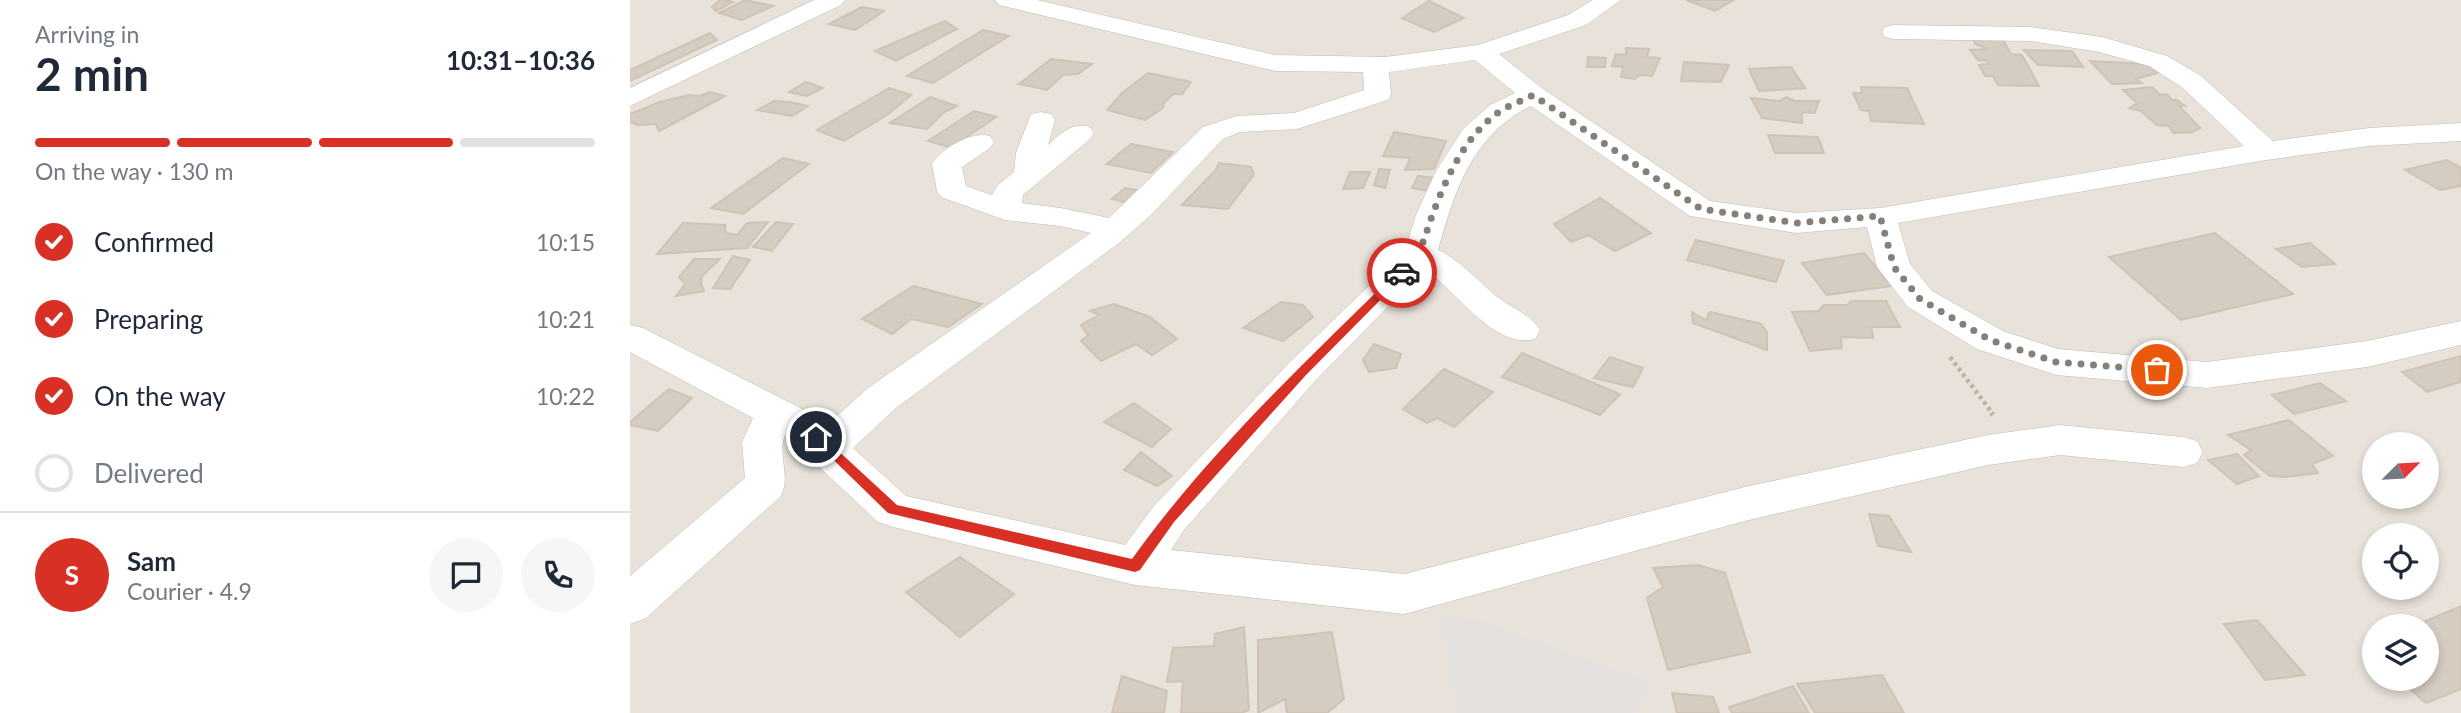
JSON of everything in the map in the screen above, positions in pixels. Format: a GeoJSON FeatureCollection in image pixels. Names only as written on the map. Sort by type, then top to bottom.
{"type":"FeatureCollection","features":[{"type":"Feature","properties":{"kind":"street"},"geometry":{"type":"LineString","coordinates":[[630,98],[833,0]]}},
{"type":"Feature","properties":{"kind":"street"},"geometry":{"type":"LineString","coordinates":[[1007,0],[1276,63],[1375,65],[1480,52],[1577,20],[1609,0]]}},
{"type":"Feature","properties":{"kind":"street"},"geometry":{"type":"LineString","coordinates":[[1894,32],[2029,34],[2102,45],[2158,61],[2192,82],[2266,151]]}},
{"type":"Feature","properties":{"kind":"street"},"geometry":{"type":"LineString","coordinates":[[1480,52],[1533,95],[1701,209],[1796,223],[1880,216],[2266,151],[2369,137],[2461,132]]}},
{"type":"Feature","properties":{"kind":"street"},"geometry":{"type":"LineString","coordinates":[[827,448],[882,398],[1115,229],[1139,209],[1213,133],[1236,124],[1297,121],[1378,94],[1375,65]]}},
{"type":"Feature","properties":{"kind":"street"},"geometry":{"type":"LineString","coordinates":[[1135,566],[1169,518],[1302,372],[1390,287],[1420,254],[1432,215],[1451,171],[1473,135],[1500,111],[1533,95]]}},
{"type":"Feature","properties":{"kind":"street"},"geometry":{"type":"LineString","coordinates":[[1029,175],[1031,153],[1041,120]]}},
{"type":"Feature","properties":{"kind":"street"},"geometry":{"type":"LineString","coordinates":[[1005,211],[1008,192],[1080,133]]}},
{"type":"Feature","properties":{"kind":"street"},"geometry":{"type":"LineString","coordinates":[[980,142],[947,164],[951,191],[1005,211],[1060,217],[1115,229]]}},
{"type":"Feature","properties":{"kind":"street"},"geometry":{"type":"LineString","coordinates":[[1880,216],[1894,267],[1920,299],[1990,340],[2056,362],[2207,375],[2367,354],[2461,333]]}},
{"type":"Feature","properties":{"kind":"street"},"geometry":{"type":"LineString","coordinates":[[1420,254],[1439,263],[1487,306],[1522,330]]}},
{"type":"Feature","properties":{"kind":"street"},"geometry":{"type":"LineString","coordinates":[[630,337],[804,427],[893,509],[1135,566],[1404,594],[1749,503],[1988,450],[2060,440],[2183,452]]}},
{"type":"Feature","properties":{"kind":"street"},"geometry":{"type":"LineString","coordinates":[[630,604],[766,484],[762,442],[775,412]]}},
{"type":"Feature","properties":{"kind":"path"},"geometry":{"type":"LineString","coordinates":[[1949,356],[2017,446]]}},
{"type":"Feature","properties":{"kind":"shaded area"},"geometry":{"type":"Polygon","coordinates":[[[630,0],[2461,0],[2461,713],[630,713],[630,0]]]}},
{"type":"Feature","properties":{"kind":"shaded area"},"geometry":{"type":"Polygon","coordinates":[[[1440,617],[1478,619],[1651,683],[1635,713],[1457,713],[1440,617]]]}},
{"type":"Feature","properties":{"kind":"building"},"geometry":{"type":"Polygon","coordinates":[[[720,0],[733,2],[716,11],[712,7],[720,0]]]}},
{"type":"Feature","properties":{"kind":"building"},"geometry":{"type":"Polygon","coordinates":[[[745,0],[773,6],[742,20],[719,13],[745,0]]]}},
{"type":"Feature","properties":{"kind":"building"},"geometry":{"type":"Polygon","coordinates":[[[1686,0],[1734,0],[1715,11],[1686,0]]]}},
{"type":"Feature","properties":{"kind":"building"},"geometry":{"type":"Polygon","coordinates":[[[1429,1],[1464,18],[1434,32],[1402,18],[1429,1]]]}},
{"type":"Feature","properties":{"kind":"building"},"geometry":{"type":"Polygon","coordinates":[[[862,7],[884,11],[855,30],[829,24],[862,7]]]}},
{"type":"Feature","properties":{"kind":"building"},"geometry":{"type":"Polygon","coordinates":[[[945,21],[957,29],[896,61],[875,51],[945,21]]]}},
{"type":"Feature","properties":{"kind":"building"},"geometry":{"type":"Polygon","coordinates":[[[983,30],[1009,36],[933,83],[907,76],[983,30]]]}},
{"type":"Feature","properties":{"kind":"building"},"geometry":{"type":"Polygon","coordinates":[[[710,33],[717,40],[630,81],[630,70],[710,33]]]}},
{"type":"Feature","properties":{"kind":"building"},"geometry":{"type":"Polygon","coordinates":[[[1973,38],[2002,38],[2011,54],[2022,55],[2039,86],[1998,85],[1993,76],[1985,76],[1979,65],[1988,64],[1987,61],[1978,60],[1970,50],[1988,49],[1975,44],[1973,38]]]}},
{"type":"Feature","properties":{"kind":"building"},"geometry":{"type":"Polygon","coordinates":[[[1626,48],[1649,49],[1647,57],[1660,58],[1652,76],[1639,75],[1635,79],[1621,77],[1623,67],[1612,66],[1616,54],[1626,55],[1626,48]]]}},
{"type":"Feature","properties":{"kind":"building"},"geometry":{"type":"Polygon","coordinates":[[[2024,50],[2072,51],[2083,67],[2038,65],[2024,50]]]}},
{"type":"Feature","properties":{"kind":"building"},"geometry":{"type":"Polygon","coordinates":[[[1588,57],[1606,58],[1605,67],[1587,67],[1588,57]]]}},
{"type":"Feature","properties":{"kind":"building"},"geometry":{"type":"Polygon","coordinates":[[[1051,59],[1092,64],[1078,74],[1063,75],[1047,90],[1019,84],[1051,59]]]}},
{"type":"Feature","properties":{"kind":"building"},"geometry":{"type":"Polygon","coordinates":[[[2090,61],[2147,64],[2157,73],[2136,79],[2142,83],[2112,84],[2090,61]]]}},
{"type":"Feature","properties":{"kind":"building"},"geometry":{"type":"Polygon","coordinates":[[[1684,62],[1729,65],[1721,82],[1681,81],[1684,62]]]}},
{"type":"Feature","properties":{"kind":"building"},"geometry":{"type":"Polygon","coordinates":[[[1791,67],[1805,88],[1759,91],[1749,69],[1791,67]]]}},
{"type":"Feature","properties":{"kind":"building"},"geometry":{"type":"Polygon","coordinates":[[[1148,73],[1191,82],[1182,94],[1173,94],[1163,104],[1163,108],[1145,120],[1107,110],[1122,93],[1148,73]]]}},
{"type":"Feature","properties":{"kind":"building"},"geometry":{"type":"Polygon","coordinates":[[[806,82],[823,88],[807,96],[789,92],[806,82]]]}},
{"type":"Feature","properties":{"kind":"building"},"geometry":{"type":"Polygon","coordinates":[[[1861,87],[1907,88],[1924,124],[1871,121],[1869,111],[1861,110],[1853,93],[1862,93],[1861,87]]]}},
{"type":"Feature","properties":{"kind":"building"},"geometry":{"type":"Polygon","coordinates":[[[2152,87],[2160,95],[2167,94],[2172,100],[2185,106],[2179,106],[2200,128],[2193,132],[2173,133],[2169,126],[2157,125],[2141,111],[2129,108],[2137,103],[2123,90],[2152,87]]]}},
{"type":"Feature","properties":{"kind":"building"},"geometry":{"type":"Polygon","coordinates":[[[889,88],[911,95],[887,115],[844,141],[817,130],[889,88]]]}},
{"type":"Feature","properties":{"kind":"building"},"geometry":{"type":"Polygon","coordinates":[[[710,92],[725,96],[659,131],[656,124],[638,125],[630,122],[630,114],[660,102],[710,92]]]}},
{"type":"Feature","properties":{"kind":"building"},"geometry":{"type":"Polygon","coordinates":[[[930,97],[957,106],[943,113],[927,129],[890,123],[930,97]]]}},
{"type":"Feature","properties":{"kind":"building"},"geometry":{"type":"Polygon","coordinates":[[[1786,97],[1795,101],[1819,101],[1815,113],[1802,112],[1802,123],[1762,118],[1751,98],[1779,101],[1786,97]]]}},
{"type":"Feature","properties":{"kind":"building"},"geometry":{"type":"Polygon","coordinates":[[[774,101],[808,106],[792,116],[757,110],[774,101]]]}},
{"type":"Feature","properties":{"kind":"building"},"geometry":{"type":"Polygon","coordinates":[[[974,111],[996,117],[951,148],[928,141],[974,111]]]}},
{"type":"Feature","properties":{"kind":"building"},"geometry":{"type":"Polygon","coordinates":[[[1394,132],[1446,141],[1434,169],[1405,170],[1410,158],[1383,156],[1394,132]]]}},
{"type":"Feature","properties":{"kind":"building"},"geometry":{"type":"Polygon","coordinates":[[[1768,135],[1818,137],[1824,153],[1775,153],[1768,135]]]}},
{"type":"Feature","properties":{"kind":"building"},"geometry":{"type":"Polygon","coordinates":[[[1131,144],[1173,152],[1151,173],[1107,164],[1131,144]]]}},
{"type":"Feature","properties":{"kind":"building"},"geometry":{"type":"Polygon","coordinates":[[[783,158],[809,164],[743,214],[711,208],[783,158]]]}},
{"type":"Feature","properties":{"kind":"building"},"geometry":{"type":"Polygon","coordinates":[[[2447,160],[2461,168],[2461,186],[2440,190],[2405,170],[2447,160]]]}},
{"type":"Feature","properties":{"kind":"building"},"geometry":{"type":"Polygon","coordinates":[[[1219,163],[1251,167],[1254,174],[1228,209],[1182,205],[1215,171],[1219,163]]]}},
{"type":"Feature","properties":{"kind":"building"},"geometry":{"type":"Polygon","coordinates":[[[1379,169],[1390,170],[1385,188],[1374,185],[1379,169]]]}},
{"type":"Feature","properties":{"kind":"building"},"geometry":{"type":"Polygon","coordinates":[[[1350,172],[1370,172],[1363,188],[1343,189],[1350,172]]]}},
{"type":"Feature","properties":{"kind":"building"},"geometry":{"type":"Polygon","coordinates":[[[1418,176],[1438,178],[1428,191],[1412,188],[1418,176]]]}},
{"type":"Feature","properties":{"kind":"building"},"geometry":{"type":"Polygon","coordinates":[[[1125,188],[1144,191],[1128,203],[1112,199],[1125,188]]]}},
{"type":"Feature","properties":{"kind":"building"},"geometry":{"type":"Polygon","coordinates":[[[1600,198],[1651,233],[1615,251],[1588,235],[1571,242],[1554,224],[1600,198]]]}},
{"type":"Feature","properties":{"kind":"building"},"geometry":{"type":"Polygon","coordinates":[[[768,222],[747,248],[657,254],[683,223],[725,225],[726,233],[737,235],[747,223],[768,222]]]}},
{"type":"Feature","properties":{"kind":"building"},"geometry":{"type":"Polygon","coordinates":[[[776,222],[793,224],[772,251],[753,247],[776,222]]]}},
{"type":"Feature","properties":{"kind":"building"},"geometry":{"type":"Polygon","coordinates":[[[2215,233],[2293,294],[2181,320],[2109,257],[2215,233]]]}},
{"type":"Feature","properties":{"kind":"building"},"geometry":{"type":"Polygon","coordinates":[[[1696,240],[1784,261],[1776,282],[1687,260],[1696,240]]]}},
{"type":"Feature","properties":{"kind":"building"},"geometry":{"type":"Polygon","coordinates":[[[2310,243],[2335,264],[2302,267],[2276,249],[2310,243]]]}},
{"type":"Feature","properties":{"kind":"building"},"geometry":{"type":"Polygon","coordinates":[[[1864,253],[1892,286],[1827,295],[1802,263],[1864,253]]]}},
{"type":"Feature","properties":{"kind":"building"},"geometry":{"type":"Polygon","coordinates":[[[733,256],[750,260],[730,289],[713,288],[733,256]]]}},
{"type":"Feature","properties":{"kind":"building"},"geometry":{"type":"Polygon","coordinates":[[[694,259],[720,259],[702,276],[704,291],[676,296],[685,284],[679,277],[694,259]]]}},
{"type":"Feature","properties":{"kind":"building"},"geometry":{"type":"Polygon","coordinates":[[[913,286],[982,304],[948,327],[911,319],[892,334],[862,319],[913,286]]]}},
{"type":"Feature","properties":{"kind":"building"},"geometry":{"type":"Polygon","coordinates":[[[1852,301],[1886,301],[1900,327],[1871,327],[1873,338],[1841,337],[1842,348],[1810,351],[1792,312],[1818,311],[1824,305],[1847,305],[1852,301]]]}},
{"type":"Feature","properties":{"kind":"building"},"geometry":{"type":"Polygon","coordinates":[[[1281,302],[1303,305],[1313,317],[1283,341],[1243,328],[1281,302]]]}},
{"type":"Feature","properties":{"kind":"building"},"geometry":{"type":"Polygon","coordinates":[[[1114,304],[1150,317],[1177,339],[1152,355],[1136,344],[1101,361],[1081,341],[1088,335],[1081,325],[1099,315],[1090,311],[1114,304]]]}},
{"type":"Feature","properties":{"kind":"building"},"geometry":{"type":"Polygon","coordinates":[[[1692,312],[1706,320],[1710,312],[1761,324],[1767,332],[1767,350],[1693,323],[1692,312]]]}},
{"type":"Feature","properties":{"kind":"building"},"geometry":{"type":"Polygon","coordinates":[[[1374,344],[1401,354],[1396,368],[1369,372],[1363,360],[1374,344]]]}},
{"type":"Feature","properties":{"kind":"building"},"geometry":{"type":"Polygon","coordinates":[[[1522,353],[1620,394],[1600,415],[1502,377],[1522,353]]]}},
{"type":"Feature","properties":{"kind":"building"},"geometry":{"type":"Polygon","coordinates":[[[2461,356],[2461,382],[2427,392],[2402,372],[2461,356]]]}},
{"type":"Feature","properties":{"kind":"building"},"geometry":{"type":"Polygon","coordinates":[[[1610,357],[1643,368],[1633,387],[1594,378],[1610,357]]]}},
{"type":"Feature","properties":{"kind":"building"},"geometry":{"type":"Polygon","coordinates":[[[1444,369],[1493,392],[1454,427],[1437,418],[1427,423],[1403,409],[1444,369]]]}},
{"type":"Feature","properties":{"kind":"building"},"geometry":{"type":"Polygon","coordinates":[[[2320,383],[2346,401],[2294,414],[2272,395],[2320,383]]]}},
{"type":"Feature","properties":{"kind":"building"},"geometry":{"type":"Polygon","coordinates":[[[669,389],[692,398],[658,431],[630,425],[630,422],[669,389]]]}},
{"type":"Feature","properties":{"kind":"building"},"geometry":{"type":"Polygon","coordinates":[[[1134,403],[1171,429],[1152,447],[1104,422],[1134,403]]]}},
{"type":"Feature","properties":{"kind":"building"},"geometry":{"type":"Polygon","coordinates":[[[2289,420],[2333,456],[2312,464],[2318,473],[2270,476],[2244,455],[2251,450],[2228,435],[2289,420]]]}},
{"type":"Feature","properties":{"kind":"building"},"geometry":{"type":"Polygon","coordinates":[[[1141,452],[1172,476],[1157,486],[1124,470],[1141,452]]]}},
{"type":"Feature","properties":{"kind":"building"},"geometry":{"type":"Polygon","coordinates":[[[2237,454],[2259,476],[2237,484],[2208,460],[2237,454]]]}},
{"type":"Feature","properties":{"kind":"building"},"geometry":{"type":"Polygon","coordinates":[[[1869,514],[1889,516],[1911,552],[1878,546],[1869,514]]]}},
{"type":"Feature","properties":{"kind":"building"},"geometry":{"type":"Polygon","coordinates":[[[960,557],[1014,594],[960,637],[906,592],[960,557]]]}},
{"type":"Feature","properties":{"kind":"building"},"geometry":{"type":"Polygon","coordinates":[[[1698,565],[1725,573],[1750,652],[1668,670],[1647,598],[1663,587],[1653,568],[1698,565]]]}},
{"type":"Feature","properties":{"kind":"building"},"geometry":{"type":"Polygon","coordinates":[[[2461,606],[2461,689],[2426,703],[2412,691],[2439,691],[2439,615],[2461,606]]]}},
{"type":"Feature","properties":{"kind":"building"},"geometry":{"type":"Polygon","coordinates":[[[2257,620],[2305,675],[2265,680],[2224,624],[2257,620]]]}},
{"type":"Feature","properties":{"kind":"building"},"geometry":{"type":"Polygon","coordinates":[[[1244,627],[1249,710],[1241,713],[1181,713],[1183,681],[1167,682],[1173,648],[1214,646],[1215,634],[1244,627]]]}},
{"type":"Feature","properties":{"kind":"building"},"geometry":{"type":"Polygon","coordinates":[[[1332,632],[1344,699],[1327,713],[1287,713],[1285,699],[1258,713],[1258,640],[1332,632]]]}},
{"type":"Feature","properties":{"kind":"building"},"geometry":{"type":"Polygon","coordinates":[[[1882,675],[1904,713],[1815,713],[1797,684],[1882,675]]]}},
{"type":"Feature","properties":{"kind":"building"},"geometry":{"type":"Polygon","coordinates":[[[1122,676],[1167,691],[1164,713],[1112,713],[1122,676]]]}},
{"type":"Feature","properties":{"kind":"building"},"geometry":{"type":"Polygon","coordinates":[[[1793,686],[1809,713],[1732,713],[1729,707],[1793,686]]]}},
{"type":"Feature","properties":{"kind":"building"},"geometry":{"type":"Polygon","coordinates":[[[1672,693],[1713,697],[1719,713],[1677,713],[1672,693]]]}},
{"type":"Feature","properties":{"kind":"way so far"},"geometry":{"type":"LineString","coordinates":[[1402,273],[1420,254],[1432,215],[1451,171],[1473,135],[1500,111],[1533,95],[1701,209],[1796,223],[1880,216],[1894,267],[1920,299],[1990,340],[2056,362],[2157,370]]}},
{"type":"Feature","properties":{"kind":"route"},"geometry":{"type":"LineString","coordinates":[[816,437],[893,509],[1135,566],[1169,518],[1302,372],[1402,273]]}}]}
